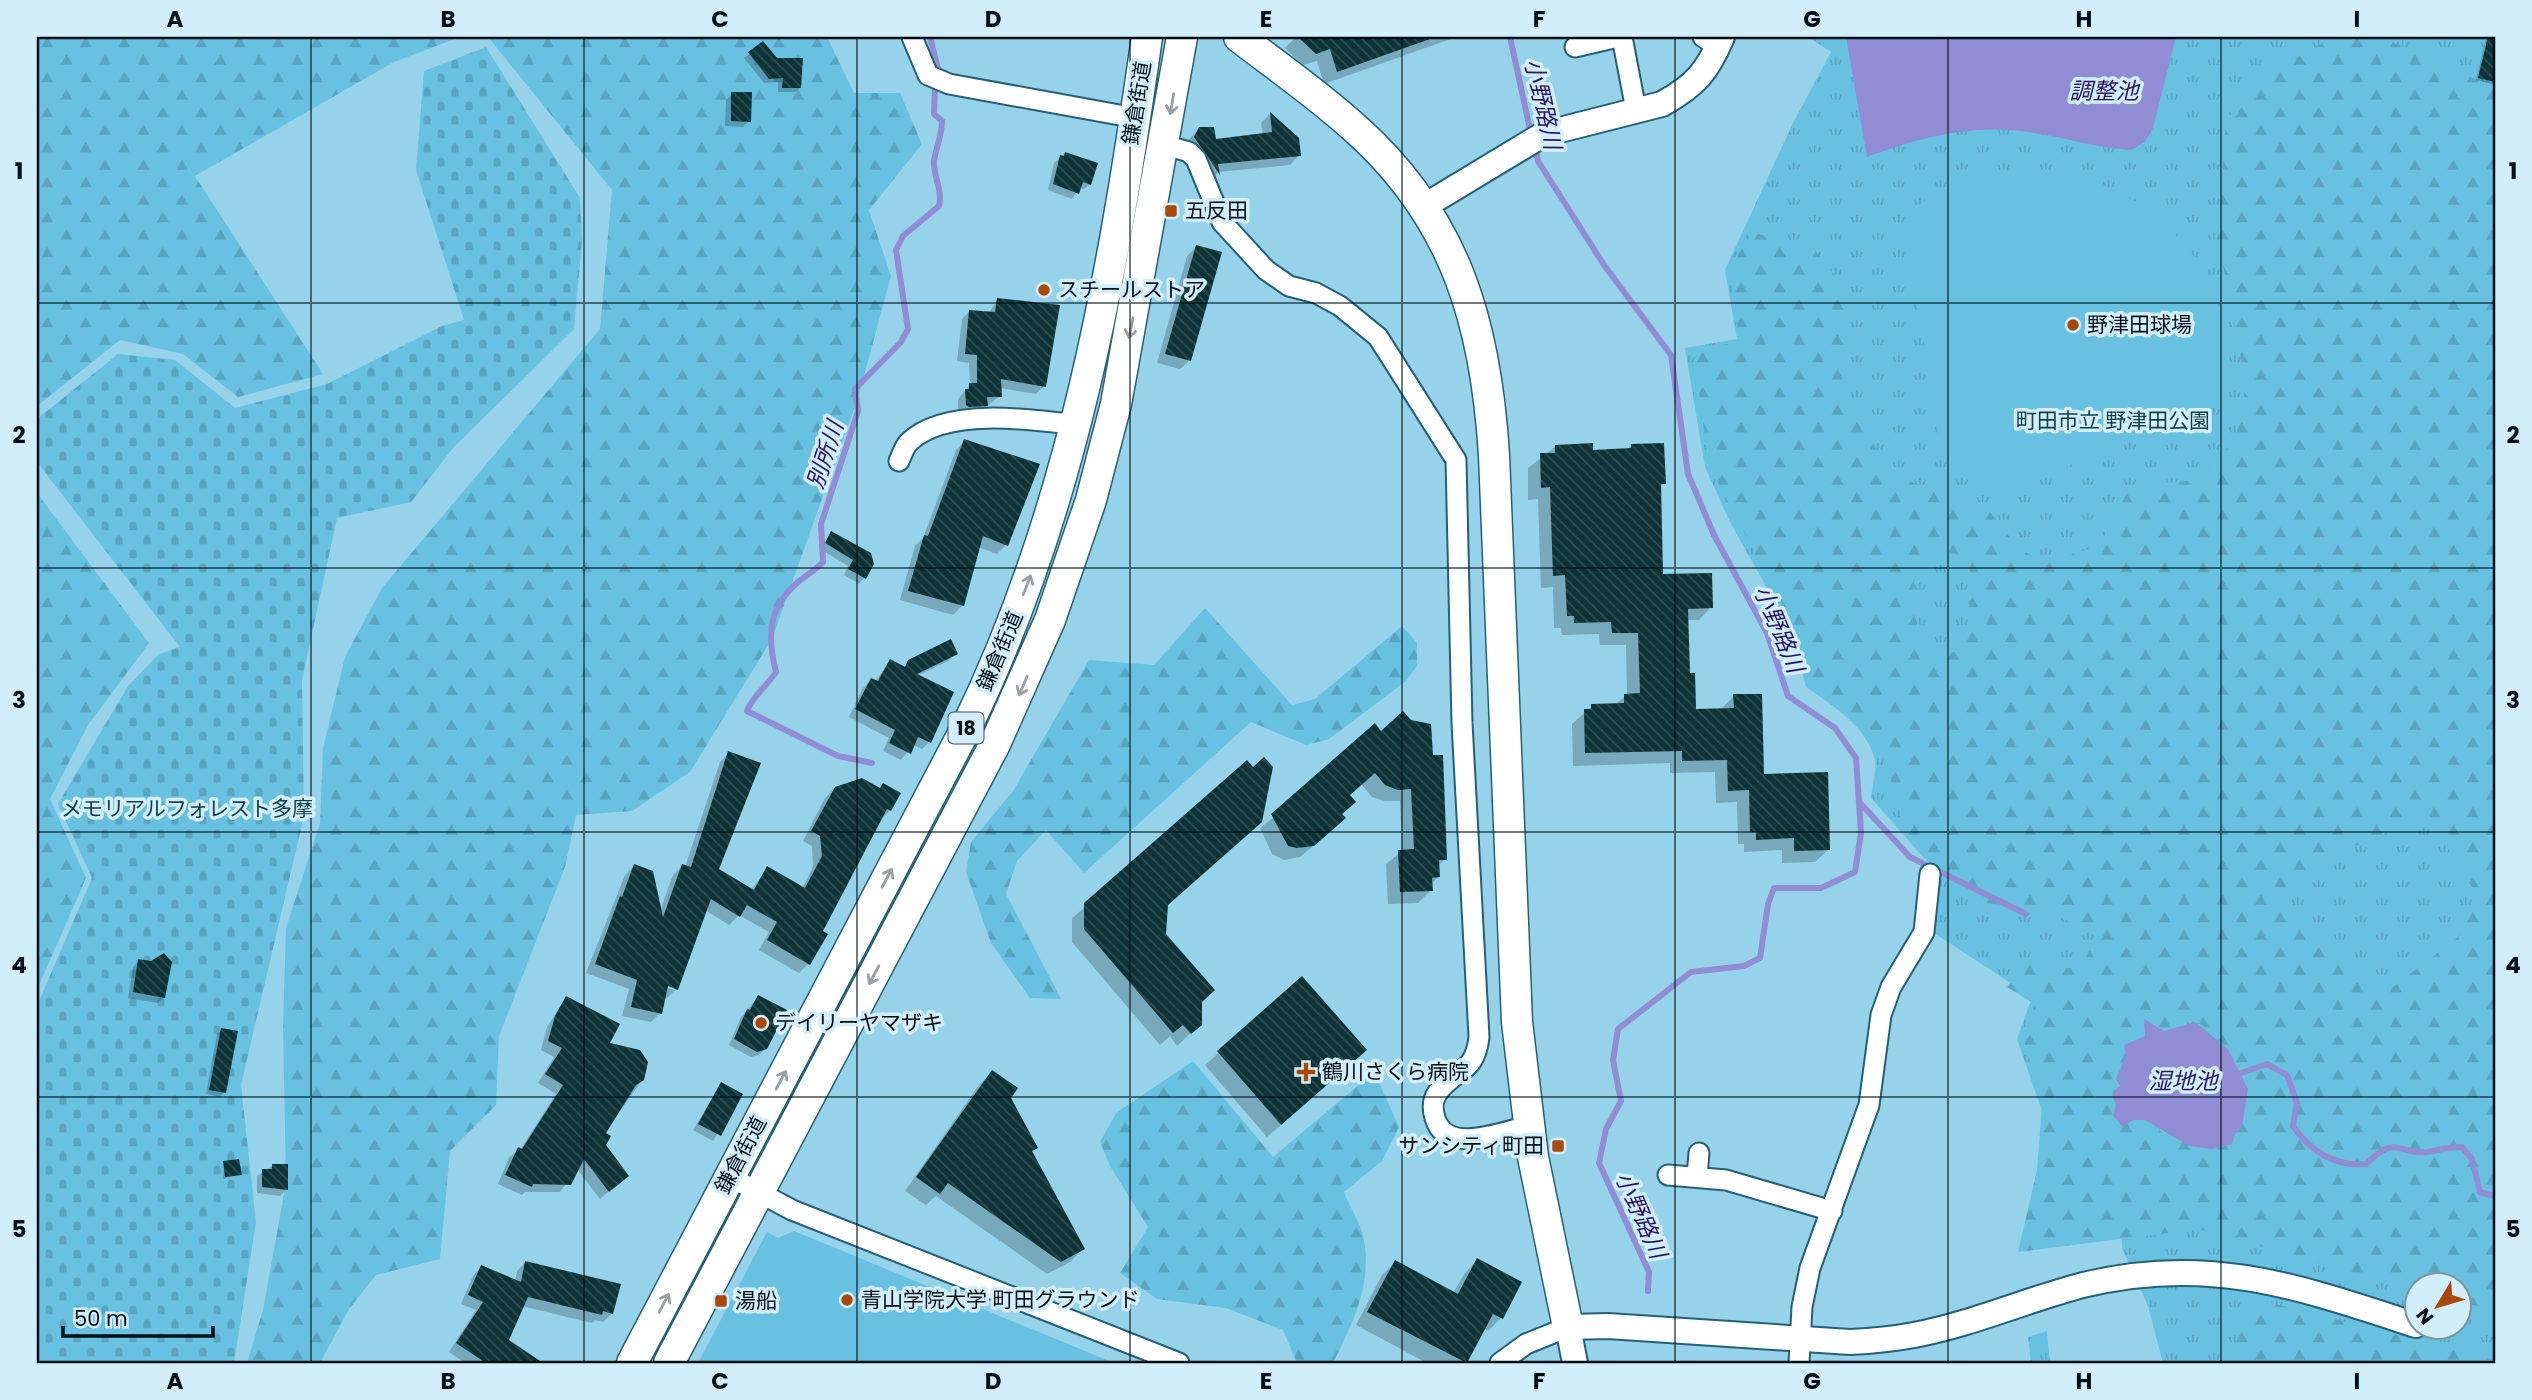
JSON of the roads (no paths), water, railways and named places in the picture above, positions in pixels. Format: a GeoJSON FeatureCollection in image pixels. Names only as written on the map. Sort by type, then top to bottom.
{"type":"FeatureCollection","features":[{"type":"Feature","properties":{"kind":"main road","name":"鎌倉街道"},"geometry":{"type":"LineString","coordinates":[[632,1363],[986,687],[1033,570],[1077,425],[1136,118],[1147,37]]}},
{"type":"Feature","properties":{"kind":"main road","name":"鎌倉街道"},"geometry":{"type":"LineString","coordinates":[[669,1363],[995,744],[1055,607],[1106,449],[1165,145],[1182,37]]}},
{"type":"Feature","properties":{"kind":"main road"},"geometry":{"type":"LineString","coordinates":[[1239,37],[1358,130],[1406,183],[1457,266],[1480,337],[1488,375],[1494,455],[1511,927],[1517,1023],[1529,1126],[1567,1327]]}},
{"type":"Feature","properties":{"kind":"street"},"geometry":{"type":"LineString","coordinates":[[912,37],[928,75],[949,84],[1136,118]]}},
{"type":"Feature","properties":{"kind":"street"},"geometry":{"type":"LineString","coordinates":[[1575,47],[1620,37],[1636,110]]}},
{"type":"Feature","properties":{"kind":"street"},"geometry":{"type":"LineString","coordinates":[[1423,207],[1544,134],[1662,104],[1697,82],[1710,64],[1714,40]]}},
{"type":"Feature","properties":{"kind":"street"},"geometry":{"type":"LineString","coordinates":[[1165,145],[1189,152],[1196,159],[1222,222],[1266,270],[1289,286],[1316,293],[1340,306],[1378,337],[1456,460],[1462,723],[1479,1037],[1477,1053],[1470,1066],[1439,1091],[1433,1101],[1433,1111],[1437,1123],[1458,1139],[1472,1139],[1529,1126]]}},
{"type":"Feature","properties":{"kind":"street"},"geometry":{"type":"LineString","coordinates":[[899,461],[907,443],[939,423],[980,419],[1077,425]]}},
{"type":"Feature","properties":{"kind":"street"},"geometry":{"type":"LineString","coordinates":[[1800,1352],[1802,1307],[1810,1268],[1869,1105],[1881,1015],[1891,987],[1924,932],[1930,874]]}},
{"type":"Feature","properties":{"kind":"street"},"geometry":{"type":"LineString","coordinates":[[1698,1176],[1699,1153]]}},
{"type":"Feature","properties":{"kind":"street"},"geometry":{"type":"LineString","coordinates":[[1668,1175],[1726,1180],[1832,1211]]}},
{"type":"Feature","properties":{"kind":"street"},"geometry":{"type":"LineString","coordinates":[[730,1177],[792,1210],[1180,1363]]}},
{"type":"Feature","properties":{"kind":"street"},"geometry":{"type":"LineString","coordinates":[[1500,1363],[1534,1340],[1567,1327],[1658,1329],[1800,1352],[1850,1342],[1914,1335],[2083,1285],[2139,1274],[2180,1272],[2246,1275],[2285,1284],[2402,1320]]}},
{"type":"Feature","properties":{"kind":"street"},"geometry":{"type":"LineString","coordinates":[[1567,1327],[1575,1363]]}},
{"type":"Feature","properties":{"kind":"water","name":"調整池"},"geometry":{"type":"Polygon","coordinates":[[[1846,37],[2176,37],[2153,128],[2145,142],[2131,150],[2020,131],[1981,130],[1923,139],[1867,157],[1846,37]]]}},
{"type":"Feature","properties":{"kind":"water","name":"湿地池"},"geometry":{"type":"Polygon","coordinates":[[[2144,1019],[2164,1031],[2195,1022],[2228,1049],[2248,1089],[2242,1127],[2235,1134],[2232,1144],[2212,1149],[2189,1146],[2145,1120],[2133,1120],[2123,1127],[2113,1116],[2116,1104],[2112,1096],[2113,1091],[2120,1086],[2116,1079],[2126,1056],[2124,1045],[2145,1036],[2144,1019]]]}},
{"type":"Feature","properties":{"kind":"waterway","name":"別所川"},"geometry":{"type":"LineString","coordinates":[[930,37],[938,69]]}},
{"type":"Feature","properties":{"kind":"waterway","name":"小野路川"},"geometry":{"type":"LineString","coordinates":[[1510,37],[1531,134]]}},
{"type":"Feature","properties":{"kind":"waterway","name":"別所川"},"geometry":{"type":"LineString","coordinates":[[872,763],[838,756],[747,711],[776,672],[771,635],[775,613],[780,603],[797,583],[823,562],[821,524],[858,411],[855,389],[901,342],[908,329],[896,250],[903,236],[939,206],[940,194],[934,161],[942,121],[934,114],[935,87]]}},
{"type":"Feature","properties":{"kind":"waterway","name":"小野路川"},"geometry":{"type":"LineString","coordinates":[[1535,148],[1538,161],[1604,265],[1671,355],[1688,474],[1714,535],[1767,633],[1788,696],[1835,728],[1856,758],[1861,833],[1855,872],[1821,888],[1774,888],[1768,904],[1760,958],[1744,966],[1691,972],[1618,1029],[1613,1060],[1621,1101],[1606,1129],[1599,1163],[1649,1272],[1648,1291]]}},
{"type":"Feature","properties":{"kind":"waterway"},"geometry":{"type":"LineString","coordinates":[[1861,804],[1910,857],[2026,914]]}},
{"type":"Feature","properties":{"kind":"waterway"},"geometry":{"type":"LineString","coordinates":[[2241,1073],[2267,1064],[2287,1075],[2297,1103],[2293,1126],[2307,1143],[2324,1156],[2344,1163],[2366,1164],[2377,1154],[2392,1147],[2418,1152],[2462,1147],[2472,1159],[2480,1192],[2495,1196]]}},
{"type":"Feature","properties":{"kind":"place","name":"五反田"},"geometry":{"type":"Point","coordinates":[1171,211]}},
{"type":"Feature","properties":{"kind":"place","name":"スチールストア"},"geometry":{"type":"Point","coordinates":[1044,290]}},
{"type":"Feature","properties":{"kind":"place","name":"野津田球場"},"geometry":{"type":"Point","coordinates":[2073,325]}},
{"type":"Feature","properties":{"kind":"place","name":"デイリーヤマザキ"},"geometry":{"type":"Point","coordinates":[761,1023]}},
{"type":"Feature","properties":{"kind":"place","name":"鶴川さくら病院"},"geometry":{"type":"Point","coordinates":[1306,1072]}},
{"type":"Feature","properties":{"kind":"place","name":"サンシティ町田"},"geometry":{"type":"Point","coordinates":[1558,1146]}},
{"type":"Feature","properties":{"kind":"place","name":"青山学院大学 町田グラウンド"},"geometry":{"type":"Point","coordinates":[847,1300]}},
{"type":"Feature","properties":{"kind":"place","name":"湯船"},"geometry":{"type":"Point","coordinates":[721,1301]}},
{"type":"Feature","properties":{"kind":"park label","name":"町田市立 野津田公園"},"geometry":{"type":"Point","coordinates":[2113,421]}},
{"type":"Feature","properties":{"kind":"park label","name":"メモリアルフォレスト多摩"},"geometry":{"type":"Point","coordinates":[187,809]}}]}
